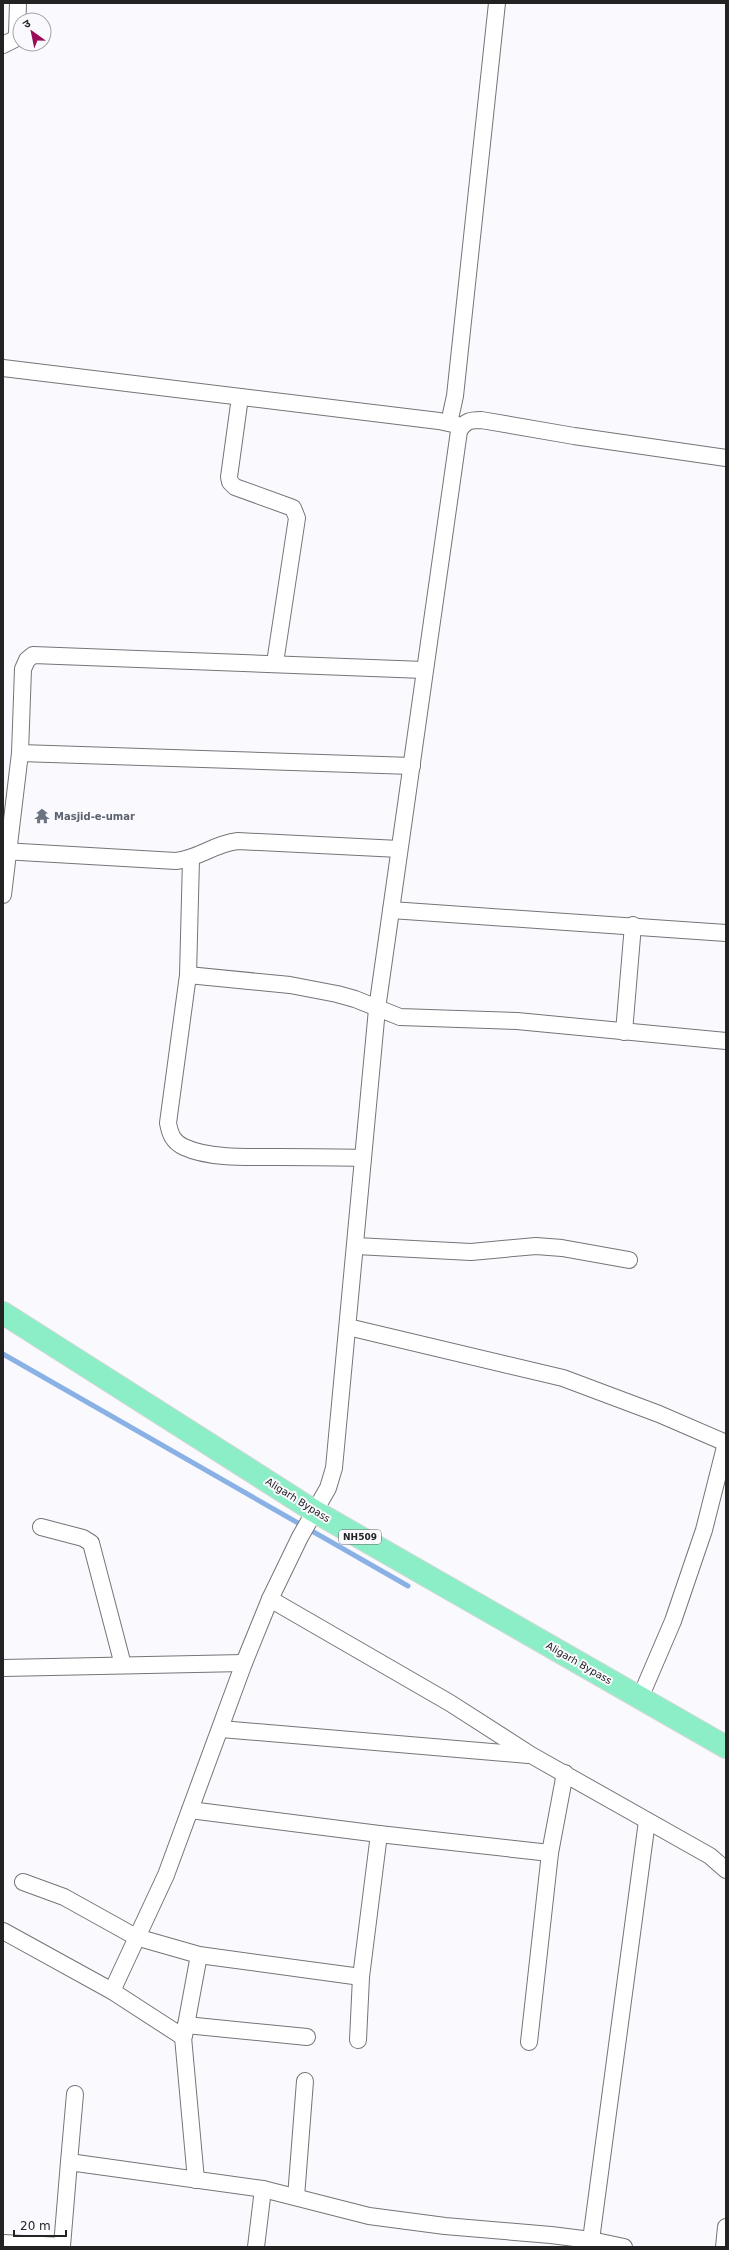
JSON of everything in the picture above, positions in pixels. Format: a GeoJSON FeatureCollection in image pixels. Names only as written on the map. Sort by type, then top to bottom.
{"type":"FeatureCollection","features":[{"type":"Feature","properties":{"kind":"highway","name":"Aligarh Bypass"},"geometry":{"type":"LineString","coordinates":[[3,1313],[311,1516],[726,1747]]}},
{"type":"Feature","properties":{"kind":"street"},"geometry":{"type":"LineString","coordinates":[[3,45],[10,43],[15,39],[17,34],[18,3]]}},
{"type":"Feature","properties":{"kind":"street"},"geometry":{"type":"LineString","coordinates":[[112,1991],[166,1875],[221,1729],[244,1663],[270,1599],[300,1537],[328,1488],[334,1468],[377,1009],[458,431],[455,424],[455,396],[497,3]]}},
{"type":"Feature","properties":{"kind":"street"},"geometry":{"type":"LineString","coordinates":[[3,368],[455,424],[470,420],[481,420],[574,436],[726,458]]}},
{"type":"Feature","properties":{"kind":"street"},"geometry":{"type":"LineString","coordinates":[[240,397],[229,477],[230,482],[235,487],[293,508],[296,512],[275,663]]}},
{"type":"Feature","properties":{"kind":"street"},"geometry":{"type":"LineString","coordinates":[[3,895],[6,851],[20,753],[23,669],[27,660],[33,655],[275,663],[424,670]]}},
{"type":"Feature","properties":{"kind":"street"},"geometry":{"type":"LineString","coordinates":[[20,753],[412,766]]}},
{"type":"Feature","properties":{"kind":"street"},"geometry":{"type":"LineString","coordinates":[[6,851],[176,861],[191,859],[225,843],[238,841],[399,849]]}},
{"type":"Feature","properties":{"kind":"street"},"geometry":{"type":"LineString","coordinates":[[191,859],[188,975],[168,1123],[170,1132],[175,1141],[184,1147],[213,1154],[245,1157],[363,1158]]}},
{"type":"Feature","properties":{"kind":"street"},"geometry":{"type":"LineString","coordinates":[[391,910],[633,925],[726,933]]}},
{"type":"Feature","properties":{"kind":"street"},"geometry":{"type":"LineString","coordinates":[[624,1032],[633,925]]}},
{"type":"Feature","properties":{"kind":"street"},"geometry":{"type":"LineString","coordinates":[[188,975],[290,985],[330,992],[355,999],[400,1017],[517,1021],[726,1041]]}},
{"type":"Feature","properties":{"kind":"street"},"geometry":{"type":"LineString","coordinates":[[356,1246],[471,1252],[536,1246],[562,1248],[629,1260]]}},
{"type":"Feature","properties":{"kind":"street"},"geometry":{"type":"LineString","coordinates":[[348,1327],[562,1378],[659,1414],[726,1443],[704,1530],[673,1621],[640,1698]]}},
{"type":"Feature","properties":{"kind":"street"},"geometry":{"type":"LineString","coordinates":[[41,1527],[83,1538],[91,1544],[124,1666]]}},
{"type":"Feature","properties":{"kind":"street"},"geometry":{"type":"LineString","coordinates":[[270,1599],[450,1703],[531,1755],[710,1856],[726,1870]]}},
{"type":"Feature","properties":{"kind":"street"},"geometry":{"type":"LineString","coordinates":[[3,1668],[244,1663]]}},
{"type":"Feature","properties":{"kind":"street"},"geometry":{"type":"LineString","coordinates":[[221,1729],[531,1755]]}},
{"type":"Feature","properties":{"kind":"street"},"geometry":{"type":"LineString","coordinates":[[529,2042],[550,1853],[565,1773]]}},
{"type":"Feature","properties":{"kind":"street"},"geometry":{"type":"LineString","coordinates":[[190,1810],[379,1834],[550,1853]]}},
{"type":"Feature","properties":{"kind":"street"},"geometry":{"type":"LineString","coordinates":[[591,2240],[646,1821]]}},
{"type":"Feature","properties":{"kind":"street"},"geometry":{"type":"LineString","coordinates":[[358,2040],[361,1978],[379,1834]]}},
{"type":"Feature","properties":{"kind":"street"},"geometry":{"type":"LineString","coordinates":[[23,1882],[64,1897],[136,1937],[199,1955],[361,1978]]}},
{"type":"Feature","properties":{"kind":"street"},"geometry":{"type":"LineString","coordinates":[[3,1931],[184,2031],[307,2037]]}},
{"type":"Feature","properties":{"kind":"street"},"geometry":{"type":"LineString","coordinates":[[196,2180],[184,2031],[199,1955]]}},
{"type":"Feature","properties":{"kind":"street"},"geometry":{"type":"LineString","coordinates":[[296,2197],[305,2081]]}},
{"type":"Feature","properties":{"kind":"street"},"geometry":{"type":"LineString","coordinates":[[3,2243],[62,2246],[75,2094]]}},
{"type":"Feature","properties":{"kind":"street"},"geometry":{"type":"LineString","coordinates":[[69,2162],[263,2189],[369,2216],[445,2226],[591,2240],[624,2247]]}},
{"type":"Feature","properties":{"kind":"street"},"geometry":{"type":"LineString","coordinates":[[256,2247],[263,2189]]}},
{"type":"Feature","properties":{"kind":"street"},"geometry":{"type":"LineString","coordinates":[[724,2247],[726,2227]]}},
{"type":"Feature","properties":{"kind":"waterway"},"geometry":{"type":"LineString","coordinates":[[3,1354],[408,1586]]}},
{"type":"Feature","properties":{"kind":"place","name":"Masjid-e-umar"},"geometry":{"type":"Point","coordinates":[42,816]}}]}
